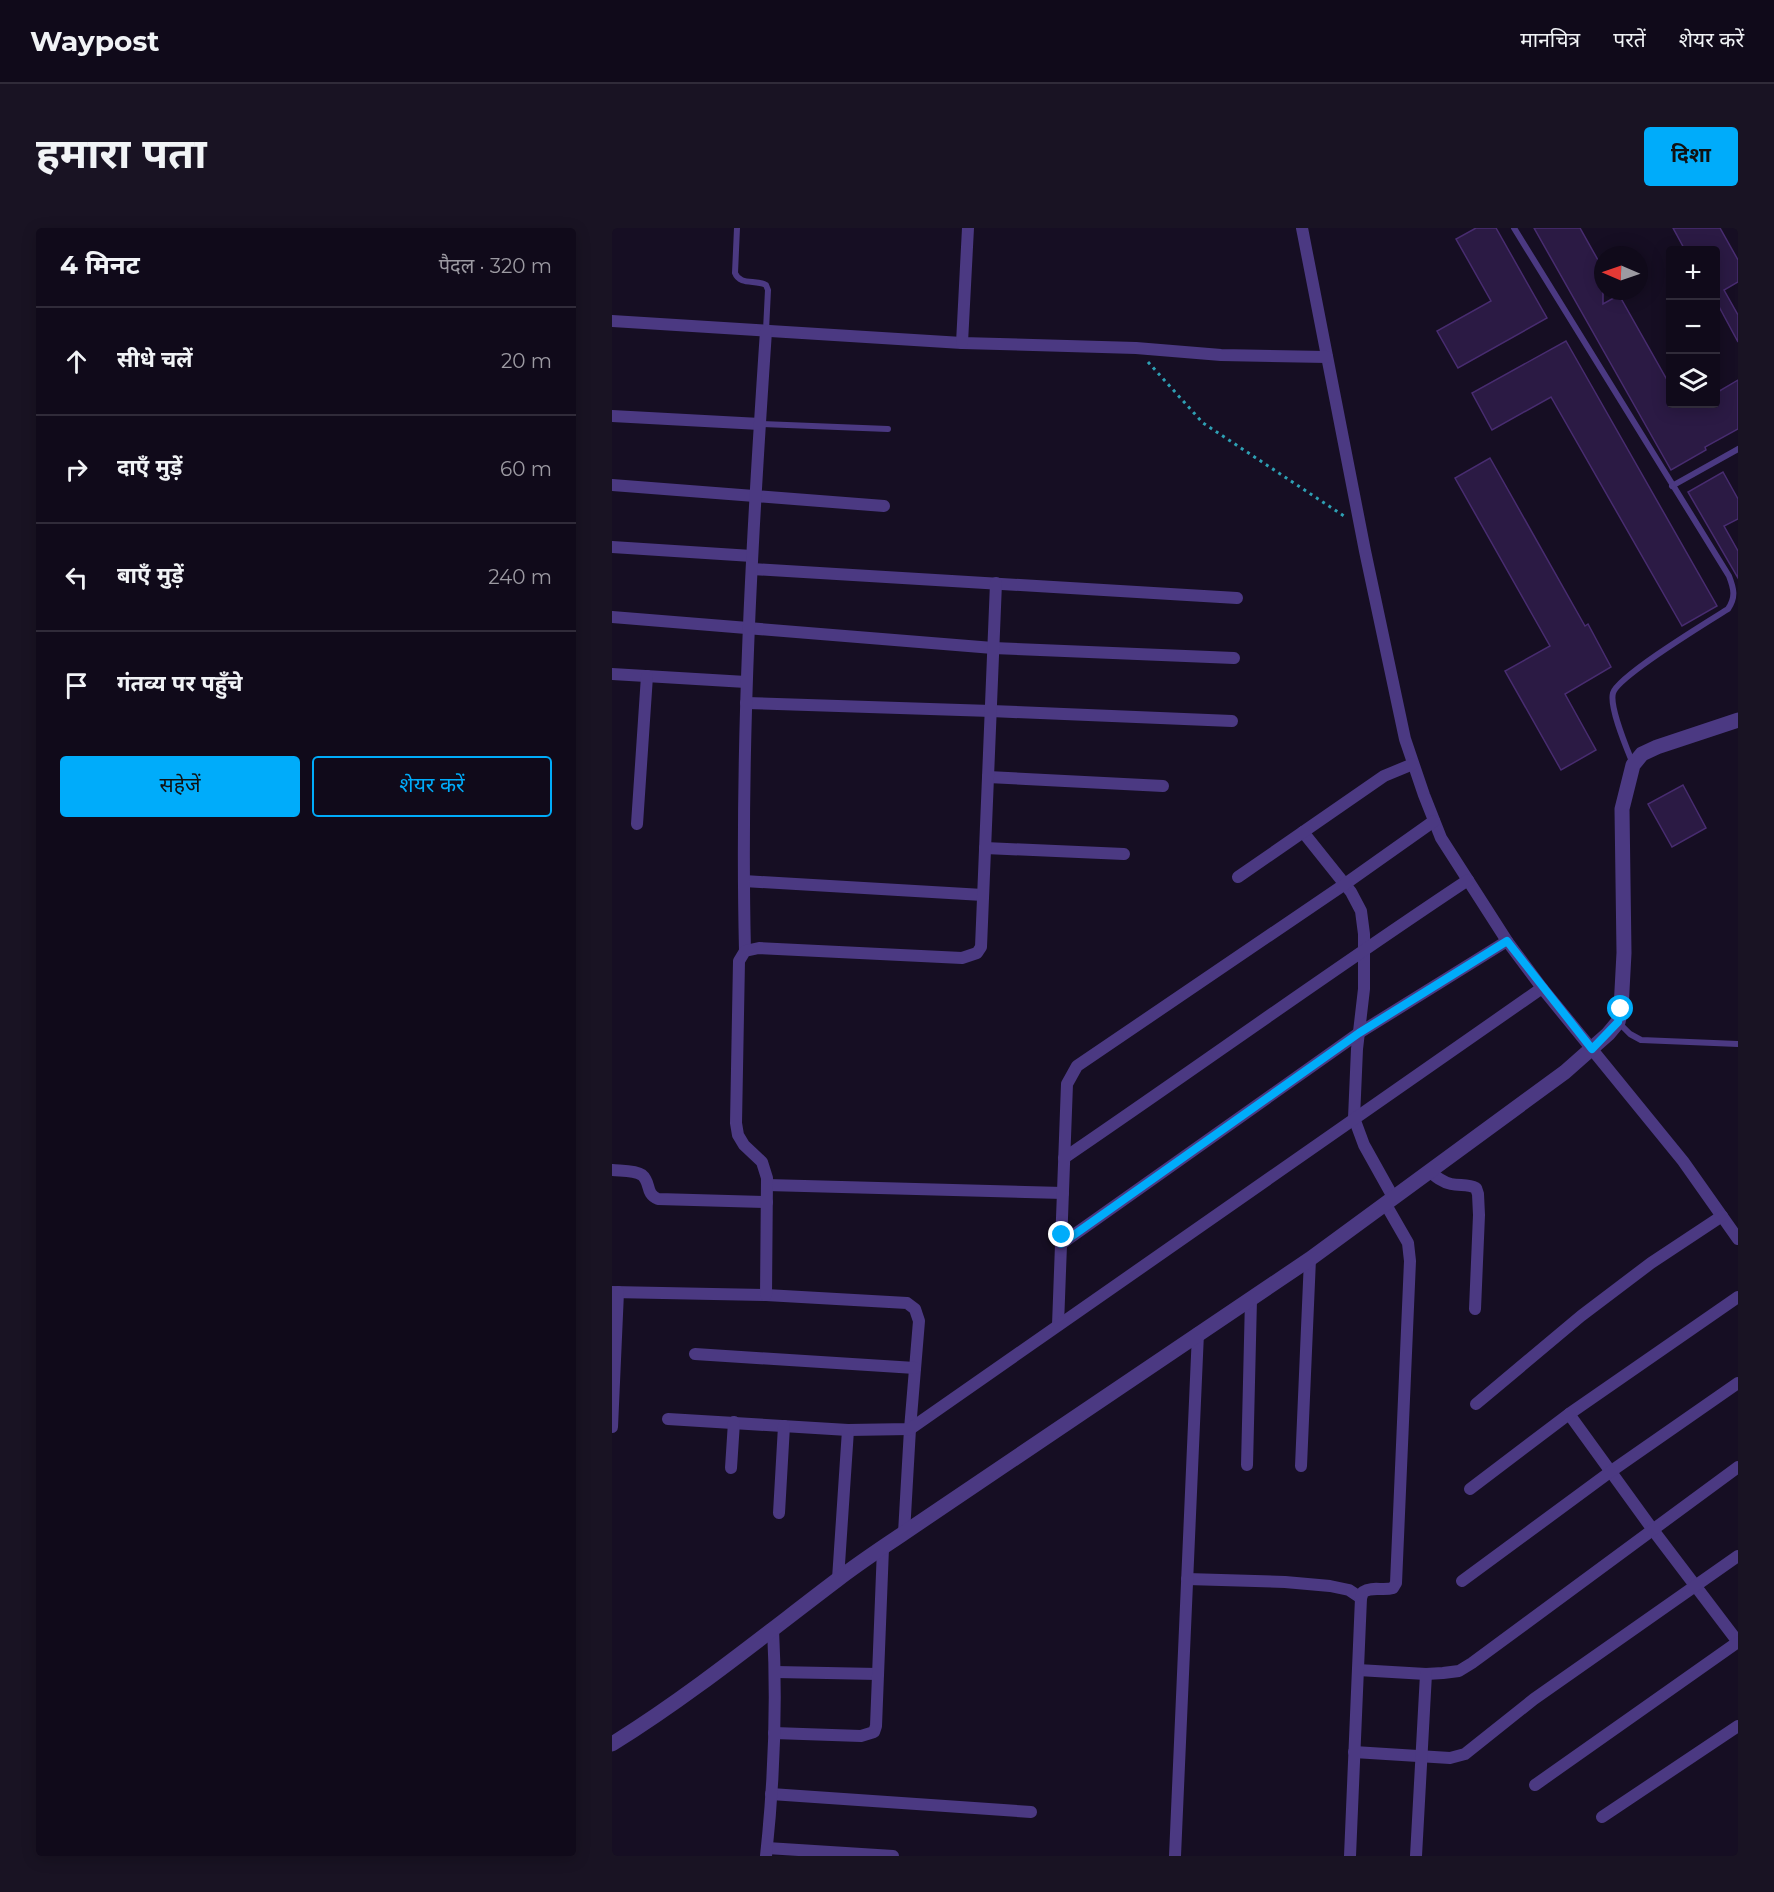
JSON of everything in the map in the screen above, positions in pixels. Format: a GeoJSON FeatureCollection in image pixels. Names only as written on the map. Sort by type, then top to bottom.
{"type":"FeatureCollection","features":[{"type":"Feature","properties":{"kind":"street"},"geometry":{"type":"LineString","coordinates":[[962,344],[968,228]]}},
{"type":"Feature","properties":{"kind":"street"},"geometry":{"type":"LineString","coordinates":[[1302,228],[1360,528],[1406,739],[1441,838],[1507,941],[1542,988],[1683,1161],[1722,1216],[1734,1226],[1738,1239]]}},
{"type":"Feature","properties":{"kind":"street"},"geometry":{"type":"LineString","coordinates":[[612,321],[962,344],[1136,348],[1221,355],[1327,357]]}},
{"type":"Feature","properties":{"kind":"street"},"geometry":{"type":"LineString","coordinates":[[766,331],[754,496],[746,682],[745,951],[739,961],[736,1123],[738,1135],[744,1145],[762,1162],[767,1178],[766,1295]]}},
{"type":"Feature","properties":{"kind":"street"},"geometry":{"type":"LineString","coordinates":[[612,416],[760,424]]}},
{"type":"Feature","properties":{"kind":"street"},"geometry":{"type":"LineString","coordinates":[[612,485],[884,506]]}},
{"type":"Feature","properties":{"kind":"street"},"geometry":{"type":"LineString","coordinates":[[612,548],[752,556]]}},
{"type":"Feature","properties":{"kind":"street"},"geometry":{"type":"LineString","coordinates":[[752,569],[1237,598]]}},
{"type":"Feature","properties":{"kind":"street"},"geometry":{"type":"LineString","coordinates":[[745,951],[759,948],[962,958],[971,957],[977,953],[981,947],[996,583]]}},
{"type":"Feature","properties":{"kind":"street"},"geometry":{"type":"LineString","coordinates":[[612,617],[993,648],[1234,658]]}},
{"type":"Feature","properties":{"kind":"street"},"geometry":{"type":"LineString","coordinates":[[612,674],[746,682]]}},
{"type":"Feature","properties":{"kind":"street"},"geometry":{"type":"LineString","coordinates":[[637,824],[646,676]]}},
{"type":"Feature","properties":{"kind":"street"},"geometry":{"type":"LineString","coordinates":[[746,704],[1232,721]]}},
{"type":"Feature","properties":{"kind":"street"},"geometry":{"type":"LineString","coordinates":[[612,1744],[638,1728],[838,1579],[904,1533],[1310,1259],[1565,1072],[1592,1049],[1618,1022],[1621,1009],[1624,952],[1622,809],[1633,765],[1642,754],[1657,747],[1738,720]]}},
{"type":"Feature","properties":{"kind":"street"},"geometry":{"type":"LineString","coordinates":[[1238,877],[1384,776],[1413,764]]}},
{"type":"Feature","properties":{"kind":"street"},"geometry":{"type":"LineString","coordinates":[[988,777],[1163,786]]}},
{"type":"Feature","properties":{"kind":"street"},"geometry":{"type":"LineString","coordinates":[[1058,1325],[1067,1084],[1077,1066],[1434,821]]}},
{"type":"Feature","properties":{"kind":"street"},"geometry":{"type":"LineString","coordinates":[[1303,832],[1351,892],[1360,911],[1364,934],[1364,989],[1354,1118],[1408,1243],[1410,1261],[1396,1583],[1388,1590],[1367,1589],[1361,1598],[1350,1856]]}},
{"type":"Feature","properties":{"kind":"street"},"geometry":{"type":"LineString","coordinates":[[985,848],[1125,854]]}},
{"type":"Feature","properties":{"kind":"street"},"geometry":{"type":"LineString","coordinates":[[1064,1158],[1364,949],[1468,880]]}},
{"type":"Feature","properties":{"kind":"street"},"geometry":{"type":"LineString","coordinates":[[744,881],[983,895]]}},
{"type":"Feature","properties":{"kind":"street"},"geometry":{"type":"LineString","coordinates":[[1061,1244],[1359,1033],[1507,941]]}},
{"type":"Feature","properties":{"kind":"street"},"geometry":{"type":"LineString","coordinates":[[668,1419],[848,1430],[910,1429],[1542,988]]}},
{"type":"Feature","properties":{"kind":"street"},"geometry":{"type":"LineString","coordinates":[[612,1170],[642,1175],[646,1180],[649,1193],[658,1199],[767,1202]]}},
{"type":"Feature","properties":{"kind":"street"},"geometry":{"type":"LineString","coordinates":[[1429,1171],[1440,1180],[1451,1184],[1471,1185],[1476,1188],[1479,1215],[1475,1309]]}},
{"type":"Feature","properties":{"kind":"street"},"geometry":{"type":"LineString","coordinates":[[767,1185],[1063,1193]]}},
{"type":"Feature","properties":{"kind":"street"},"geometry":{"type":"LineString","coordinates":[[1476,1404],[1581,1316],[1651,1263],[1722,1216]]}},
{"type":"Feature","properties":{"kind":"street"},"geometry":{"type":"LineString","coordinates":[[1301,1466],[1310,1259]]}},
{"type":"Feature","properties":{"kind":"street"},"geometry":{"type":"LineString","coordinates":[[612,1427],[615,1292],[766,1295],[907,1303],[915,1309],[919,1321],[904,1533]]}},
{"type":"Feature","properties":{"kind":"street"},"geometry":{"type":"LineString","coordinates":[[1470,1489],[1569,1414],[1738,1297]]}},
{"type":"Feature","properties":{"kind":"street"},"geometry":{"type":"LineString","coordinates":[[1246,1465],[1251,1299]]}},
{"type":"Feature","properties":{"kind":"street"},"geometry":{"type":"LineString","coordinates":[[1175,1856],[1198,1333]]}},
{"type":"Feature","properties":{"kind":"street"},"geometry":{"type":"LineString","coordinates":[[695,1354],[915,1368]]}},
{"type":"Feature","properties":{"kind":"street"},"geometry":{"type":"LineString","coordinates":[[1462,1581],[1610,1472],[1738,1383]]}},
{"type":"Feature","properties":{"kind":"street"},"geometry":{"type":"LineString","coordinates":[[1535,1785],[1738,1642],[1569,1414]]}},
{"type":"Feature","properties":{"kind":"street"},"geometry":{"type":"LineString","coordinates":[[731,1468],[734,1422]]}},
{"type":"Feature","properties":{"kind":"street"},"geometry":{"type":"LineString","coordinates":[[779,1513],[784,1426]]}},
{"type":"Feature","properties":{"kind":"street"},"geometry":{"type":"LineString","coordinates":[[838,1579],[848,1430]]}},
{"type":"Feature","properties":{"kind":"street"},"geometry":{"type":"LineString","coordinates":[[1358,1670],[1426,1674],[1459,1671],[1738,1467]]}},
{"type":"Feature","properties":{"kind":"street"},"geometry":{"type":"LineString","coordinates":[[774,1733],[861,1736],[874,1732],[883,1548]]}},
{"type":"Feature","properties":{"kind":"street"},"geometry":{"type":"LineString","coordinates":[[1354,1752],[1450,1758],[1465,1754],[1534,1699],[1738,1556]]}},
{"type":"Feature","properties":{"kind":"street"},"geometry":{"type":"LineString","coordinates":[[1187,1579],[1330,1586],[1349,1590],[1361,1598]]}},
{"type":"Feature","properties":{"kind":"street"},"geometry":{"type":"LineString","coordinates":[[773,1629],[776,1672],[766,1852],[893,1856]]}},
{"type":"Feature","properties":{"kind":"street"},"geometry":{"type":"LineString","coordinates":[[776,1672],[878,1674]]}},
{"type":"Feature","properties":{"kind":"street"},"geometry":{"type":"LineString","coordinates":[[1416,1856],[1426,1674]]}},
{"type":"Feature","properties":{"kind":"street"},"geometry":{"type":"LineString","coordinates":[[1602,1817],[1738,1726]]}},
{"type":"Feature","properties":{"kind":"street"},"geometry":{"type":"LineString","coordinates":[[771,1794],[1031,1812]]}},
{"type":"Feature","properties":{"kind":"lane"},"geometry":{"type":"LineString","coordinates":[[737,228],[735,273],[742,281],[762,282],[766,285],[768,290],[766,331]]}},
{"type":"Feature","properties":{"kind":"lane"},"geometry":{"type":"LineString","coordinates":[[1514,228],[1729,576],[1734,589],[1733,601],[1728,609],[1618,684],[1613,693],[1613,706],[1633,765]]}},
{"type":"Feature","properties":{"kind":"lane"},"geometry":{"type":"LineString","coordinates":[[760,424],[888,429]]}},
{"type":"Feature","properties":{"kind":"lane"},"geometry":{"type":"LineString","coordinates":[[1672,486],[1738,449]]}},
{"type":"Feature","properties":{"kind":"lane"},"geometry":{"type":"LineString","coordinates":[[1618,1022],[1630,1034],[1641,1040],[1738,1044]]}},
{"type":"Feature","properties":{"kind":"path"},"geometry":{"type":"LineString","coordinates":[[1136,348],[1203,423],[1326,503],[1360,528]]}},
{"type":"Feature","properties":{"kind":"building"},"geometry":{"type":"Polygon","coordinates":[[[1476,228],[1496,228],[1547,318],[1458,368],[1437,331],[1491,301],[1456,239],[1476,228]]]}},
{"type":"Feature","properties":{"kind":"building"},"geometry":{"type":"Polygon","coordinates":[[[1534,228],[1580,228],[1594,253],[1594,300],[1603,300],[1603,304],[1610,300],[1622,300],[1666,378],[1666,408],[1720,408],[1720,391],[1738,380],[1738,429],[1705,447],[1706,450],[1671,470],[1534,228]]]}},
{"type":"Feature","properties":{"kind":"building"},"geometry":{"type":"Polygon","coordinates":[[[1673,228],[1720,228],[1738,260],[1738,282],[1724,290],[1738,315],[1738,342],[1720,308],[1720,246],[1683,246],[1673,228]]]}},
{"type":"Feature","properties":{"kind":"building"},"geometry":{"type":"Polygon","coordinates":[[[1566,341],[1717,606],[1682,626],[1551,397],[1492,430],[1472,393],[1566,341]]]}},
{"type":"Feature","properties":{"kind":"building"},"geometry":{"type":"Polygon","coordinates":[[[1490,458],[1585,626],[1588,624],[1611,667],[1565,694],[1596,750],[1561,770],[1505,671],[1550,646],[1455,478],[1490,458]]]}},
{"type":"Feature","properties":{"kind":"building"},"geometry":{"type":"Polygon","coordinates":[[[1723,472],[1738,499],[1738,519],[1724,526],[1738,551],[1738,578],[1688,492],[1723,472]]]}},
{"type":"Feature","properties":{"kind":"building"},"geometry":{"type":"Polygon","coordinates":[[[1683,785],[1706,828],[1672,847],[1648,804],[1683,785]]]}},
{"type":"Feature","properties":{"kind":"route"},"geometry":{"type":"LineString","coordinates":[[1062,1235],[1061,1244],[1359,1033],[1507,941],[1592,1049],[1618,1022],[1621,1009]]}}]}
